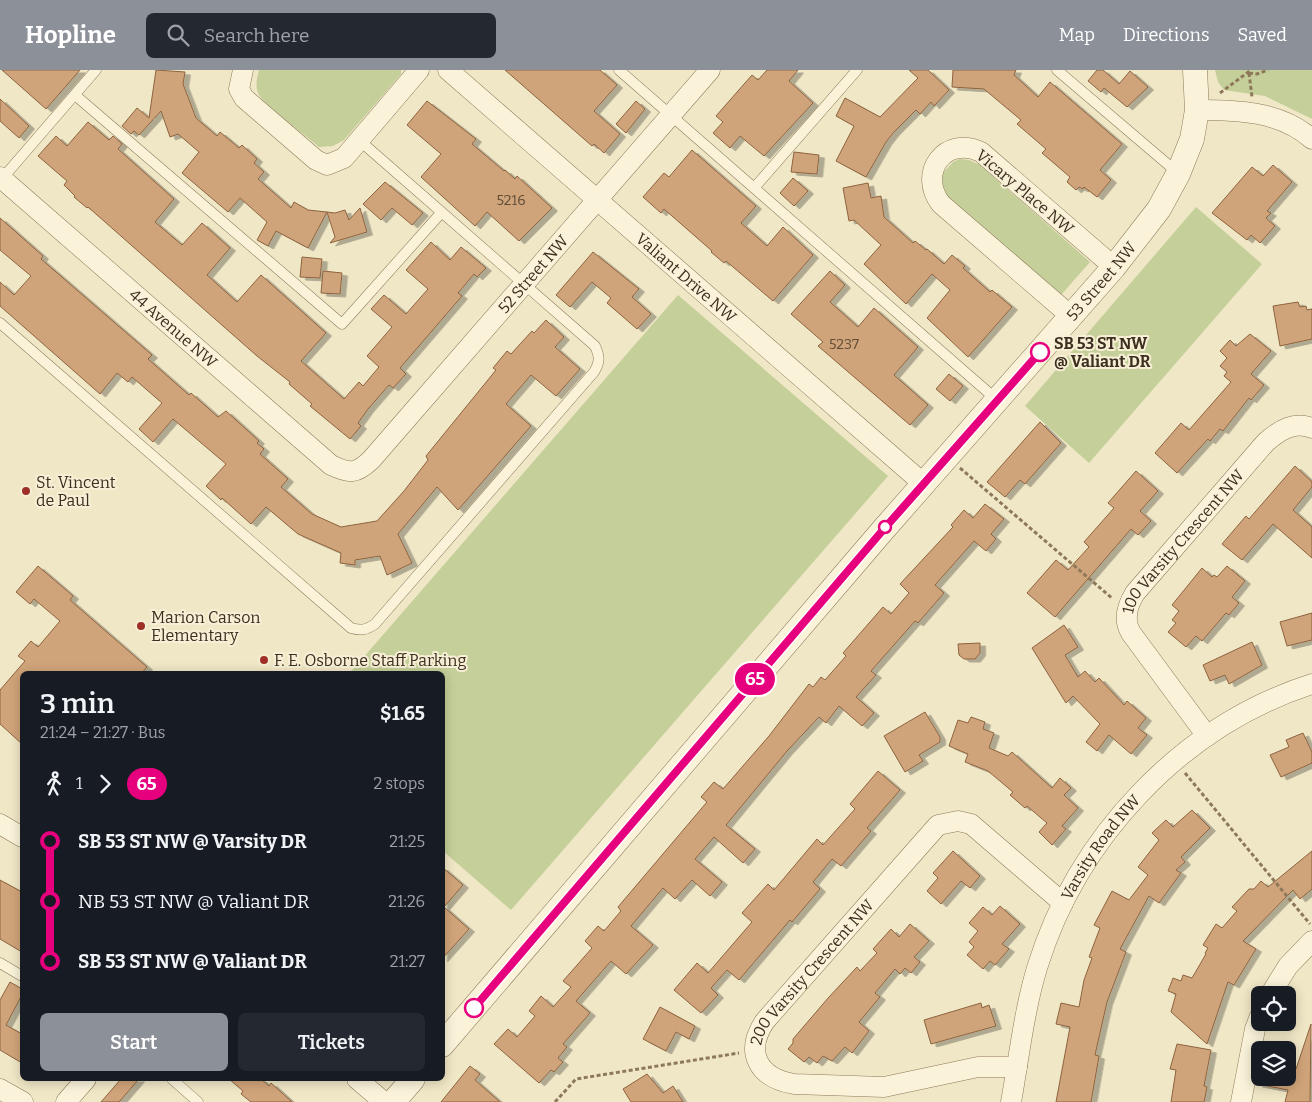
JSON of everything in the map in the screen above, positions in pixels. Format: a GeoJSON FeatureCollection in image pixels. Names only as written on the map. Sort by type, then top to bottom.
{"type":"FeatureCollection","features":[{"type":"Feature","properties":{"kind":"street"},"geometry":{"type":"LineString","coordinates":[[243,70],[239,89],[244,98],[316,160],[327,165],[336,163],[344,158],[419,70]]}},
{"type":"Feature","properties":{"kind":"street","name":"Valiant Drive NW"},"geometry":{"type":"LineString","coordinates":[[448,70],[925,485]]}},
{"type":"Feature","properties":{"kind":"street","name":"52 Street NW"},"geometry":{"type":"LineString","coordinates":[[352,472],[361,470],[371,460],[710,70]]}},
{"type":"Feature","properties":{"kind":"street","name":"53 Street NW"},"geometry":{"type":"LineString","coordinates":[[445,1041],[876,538],[1072,317],[1159,209],[1178,174],[1192,140],[1197,110],[1195,70]]}},
{"type":"Feature","properties":{"kind":"street"},"geometry":{"type":"LineString","coordinates":[[1197,110],[1261,114],[1283,120],[1303,131],[1312,140]]}},
{"type":"Feature","properties":{"kind":"street","name":"Vicary Place NW"},"geometry":{"type":"LineString","coordinates":[[1072,317],[941,204],[933,190],[932,181],[932,173],[940,158],[960,148],[981,152],[1114,267]]}},
{"type":"Feature","properties":{"kind":"street","name":"44 Avenue NW"},"geometry":{"type":"LineString","coordinates":[[0,179],[331,465],[352,472]]}},
{"type":"Feature","properties":{"kind":"street","name":"100 Varsity Crescent NW"},"geometry":{"type":"LineString","coordinates":[[1207,736],[1131,633],[1128,628],[1127,611],[1135,593],[1266,442],[1285,428],[1294,425],[1312,428]]}},
{"type":"Feature","properties":{"kind":"street","name":"Varsity Road NW"},"geometry":{"type":"LineString","coordinates":[[1011,1102],[1038,968],[1063,903],[1103,837],[1145,788],[1207,736],[1238,716],[1277,697],[1312,684]]}},
{"type":"Feature","properties":{"kind":"street","name":"200 Varsity Crescent NW"},"geometry":{"type":"LineString","coordinates":[[1017,1067],[978,1067],[884,1087],[823,1086],[788,1083],[772,1078],[764,1071],[754,1050],[754,1040],[765,1022],[938,825],[958,821],[971,824],[1063,903]]}},
{"type":"Feature","properties":{"kind":"street"},"geometry":{"type":"LineString","coordinates":[[0,824],[20,836]]}},
{"type":"Feature","properties":{"kind":"street"},"geometry":{"type":"LineString","coordinates":[[1276,986],[1288,966],[1312,942]]}},
{"type":"Feature","properties":{"kind":"street"},"geometry":{"type":"LineString","coordinates":[[1241,1102],[1255,1031]]}},
{"type":"Feature","properties":{"kind":"street"},"geometry":{"type":"LineString","coordinates":[[66,1102],[84,1081]]}},
{"type":"Feature","properties":{"kind":"street"},"geometry":{"type":"LineString","coordinates":[[358,1081],[384,1102]]}},
{"type":"Feature","properties":{"kind":"street"},"geometry":{"type":"LineString","coordinates":[[394,1102],[411,1081]]}},
{"type":"Feature","properties":{"kind":"street"},"geometry":{"type":"LineString","coordinates":[[0,1089],[23,1102]]}},
{"type":"Feature","properties":{"kind":"lane"},"geometry":{"type":"LineString","coordinates":[[0,179],[96,70]]}},
{"type":"Feature","properties":{"kind":"lane"},"geometry":{"type":"LineString","coordinates":[[619,70],[998,400]]}},
{"type":"Feature","properties":{"kind":"lane"},"geometry":{"type":"LineString","coordinates":[[754,188],[857,70]]}},
{"type":"Feature","properties":{"kind":"lane"},"geometry":{"type":"LineString","coordinates":[[1057,70],[1178,174]]}},
{"type":"Feature","properties":{"kind":"lane"},"geometry":{"type":"LineString","coordinates":[[75,95],[342,324],[441,213]]}},
{"type":"Feature","properties":{"kind":"lane"},"geometry":{"type":"LineString","coordinates":[[0,323],[351,628],[359,631],[367,629],[375,624],[594,372],[599,363],[600,356],[595,346],[359,140]]}},
{"type":"Feature","properties":{"kind":"lane"},"geometry":{"type":"LineString","coordinates":[[0,963],[20,975]]}},
{"type":"Feature","properties":{"kind":"lane"},"geometry":{"type":"LineString","coordinates":[[174,1081],[198,1102]]}},
{"type":"Feature","properties":{"kind":"path"},"geometry":{"type":"LineString","coordinates":[[1250,71],[1257,74],[1268,70]]}},
{"type":"Feature","properties":{"kind":"path"},"geometry":{"type":"LineString","coordinates":[[1224,90],[1250,71]]}},
{"type":"Feature","properties":{"kind":"path"},"geometry":{"type":"LineString","coordinates":[[1250,71],[1252,97]]}},
{"type":"Feature","properties":{"kind":"path"},"geometry":{"type":"LineString","coordinates":[[949,457],[1127,611]]}},
{"type":"Feature","properties":{"kind":"path"},"geometry":{"type":"LineString","coordinates":[[1175,761],[1312,927]]}},
{"type":"Feature","properties":{"kind":"path"},"geometry":{"type":"LineString","coordinates":[[555,1102],[576,1079],[754,1050]]}},
{"type":"Feature","properties":{"kind":"green space"},"geometry":{"type":"Polygon","coordinates":[[[259,70],[401,70],[401,74],[344,140],[333,146],[319,147],[262,99],[257,87],[259,70]]]}},
{"type":"Feature","properties":{"kind":"green space"},"geometry":{"type":"Polygon","coordinates":[[[1215,70],[1312,70],[1312,119],[1265,96],[1224,90],[1218,82],[1215,70]]]}},
{"type":"Feature","properties":{"kind":"green space"},"geometry":{"type":"Polygon","coordinates":[[[960,159],[969,160],[980,165],[1090,262],[1061,295],[943,191],[942,174],[953,162],[960,159]]]}},
{"type":"Feature","properties":{"kind":"green space"},"geometry":{"type":"Polygon","coordinates":[[[1196,207],[1262,264],[1089,463],[1025,406],[1196,207]]]}},
{"type":"Feature","properties":{"kind":"green space"},"geometry":{"type":"Polygon","coordinates":[[[678,295],[888,476],[511,910],[445,853],[445,671],[352,671],[678,295]]]}},
{"type":"Feature","properties":{"kind":"building"},"geometry":{"type":"Polygon","coordinates":[[[2,70],[80,70],[46,109],[2,70]]]}},
{"type":"Feature","properties":{"kind":"building"},"geometry":{"type":"Polygon","coordinates":[[[156,70],[185,72],[183,84],[196,118],[217,136],[220,132],[239,148],[242,145],[257,159],[254,163],[264,172],[258,179],[291,208],[294,202],[308,210],[327,212],[308,248],[276,231],[268,246],[257,240],[267,222],[240,198],[228,212],[182,173],[199,152],[178,134],[170,137],[161,111],[139,135],[134,131],[131,134],[122,126],[137,108],[149,118],[156,70]]]}},
{"type":"Feature","properties":{"kind":"building"},"geometry":{"type":"Polygon","coordinates":[[[505,70],[600,70],[617,85],[594,111],[620,134],[604,153],[594,144],[592,146],[505,70]]]}},
{"type":"Feature","properties":{"kind":"building"},"geometry":{"type":"Polygon","coordinates":[[[767,70],[798,70],[789,81],[813,103],[764,156],[740,136],[730,148],[713,133],[723,122],[716,116],[752,75],[758,80],[767,70]]]}},
{"type":"Feature","properties":{"kind":"building"},"geometry":{"type":"Polygon","coordinates":[[[909,70],[928,70],[949,90],[934,106],[931,102],[920,114],[916,110],[894,132],[886,142],[866,177],[836,161],[854,126],[836,116],[845,98],[880,117],[918,78],[909,70]]]}},
{"type":"Feature","properties":{"kind":"building"},"geometry":{"type":"Polygon","coordinates":[[[953,70],[1016,70],[1014,75],[1038,97],[1050,82],[1122,144],[1100,170],[1111,180],[1097,197],[1084,187],[1083,189],[1079,187],[1076,190],[1067,182],[1070,177],[1042,153],[1046,149],[1017,124],[1021,120],[984,89],[952,87],[953,70]]]}},
{"type":"Feature","properties":{"kind":"building"},"geometry":{"type":"Polygon","coordinates":[[[1097,70],[1103,70],[1119,84],[1130,71],[1148,87],[1127,107],[1104,88],[1101,92],[1088,81],[1097,70]]]}},
{"type":"Feature","properties":{"kind":"building"},"geometry":{"type":"Polygon","coordinates":[[[0,99],[29,126],[19,138],[0,121],[0,99]]]}},
{"type":"Feature","properties":{"kind":"building"},"geometry":{"type":"Polygon","coordinates":[[[427,101],[476,139],[472,144],[515,179],[517,176],[552,208],[519,241],[487,212],[475,226],[421,177],[441,154],[407,125],[427,101]]]}},
{"type":"Feature","properties":{"kind":"building"},"geometry":{"type":"Polygon","coordinates":[[[636,101],[645,109],[626,133],[616,124],[636,101]]]}},
{"type":"Feature","properties":{"kind":"building"},"geometry":{"type":"Polygon","coordinates":[[[88,122],[109,140],[113,136],[122,144],[118,149],[174,199],[155,222],[182,245],[202,223],[230,248],[207,275],[237,302],[261,275],[326,333],[301,361],[344,399],[359,382],[363,386],[379,367],[367,356],[392,327],[371,309],[384,295],[406,314],[428,289],[406,270],[431,242],[450,260],[461,247],[486,268],[477,277],[474,274],[458,293],[462,296],[400,368],[406,374],[393,388],[389,385],[368,409],[358,423],[361,426],[350,439],[310,406],[312,404],[289,384],[290,382],[257,356],[88,207],[74,197],[64,185],[67,181],[38,156],[56,136],[67,146],[88,122]]]}},
{"type":"Feature","properties":{"kind":"building"},"geometry":{"type":"Polygon","coordinates":[[[692,150],[756,206],[741,223],[767,246],[783,227],[813,255],[773,301],[726,261],[724,263],[664,209],[661,213],[643,197],[664,173],[669,177],[692,150]]]}},
{"type":"Feature","properties":{"kind":"building"},"geometry":{"type":"Polygon","coordinates":[[[794,152],[819,155],[817,174],[791,172],[794,152]]]}},
{"type":"Feature","properties":{"kind":"building"},"geometry":{"type":"Polygon","coordinates":[[[1273,165],[1292,182],[1267,211],[1271,213],[1266,218],[1275,226],[1260,243],[1251,235],[1247,240],[1212,213],[1252,167],[1263,176],[1273,165]]]}},
{"type":"Feature","properties":{"kind":"building"},"geometry":{"type":"Polygon","coordinates":[[[793,178],[808,191],[794,206],[780,193],[793,178]]]}},
{"type":"Feature","properties":{"kind":"building"},"geometry":{"type":"Polygon","coordinates":[[[385,182],[423,213],[412,225],[392,208],[381,220],[363,204],[385,182]]]}},
{"type":"Feature","properties":{"kind":"building"},"geometry":{"type":"Polygon","coordinates":[[[868,183],[871,198],[881,196],[884,217],[913,243],[915,241],[927,249],[944,264],[952,255],[965,266],[963,268],[990,292],[992,290],[1012,307],[968,357],[927,318],[950,290],[932,274],[906,304],[864,264],[881,245],[854,220],[849,221],[843,188],[868,183]]]}},
{"type":"Feature","properties":{"kind":"building"},"geometry":{"type":"Polygon","coordinates":[[[360,208],[367,232],[330,243],[335,237],[327,212],[335,213],[345,210],[349,220],[360,208]]]}},
{"type":"Feature","properties":{"kind":"building"},"geometry":{"type":"Polygon","coordinates":[[[0,218],[43,256],[41,259],[152,355],[148,359],[189,395],[191,393],[218,417],[226,411],[259,441],[257,443],[264,449],[260,454],[288,479],[281,487],[312,514],[341,527],[377,521],[428,460],[426,456],[496,370],[493,368],[507,351],[511,354],[532,331],[534,333],[546,320],[564,337],[555,347],[580,369],[556,396],[531,375],[506,404],[531,426],[458,510],[437,487],[398,534],[412,563],[387,575],[380,556],[355,560],[355,565],[340,563],[341,553],[298,534],[266,507],[251,524],[222,498],[221,500],[206,486],[226,464],[173,419],[153,442],[139,429],[162,403],[132,377],[128,382],[117,373],[100,394],[0,306],[0,282],[14,295],[31,276],[0,250],[0,218]]]}},
{"type":"Feature","properties":{"kind":"building"},"geometry":{"type":"Polygon","coordinates":[[[593,252],[639,289],[632,297],[651,314],[637,329],[607,303],[611,298],[592,282],[570,307],[556,295],[593,252]]]}},
{"type":"Feature","properties":{"kind":"building"},"geometry":{"type":"Polygon","coordinates":[[[302,257],[322,259],[320,278],[300,277],[302,257]]]}},
{"type":"Feature","properties":{"kind":"building"},"geometry":{"type":"Polygon","coordinates":[[[323,271],[342,273],[340,294],[321,293],[323,271]]]}},
{"type":"Feature","properties":{"kind":"building"},"geometry":{"type":"Polygon","coordinates":[[[830,271],[845,285],[830,302],[858,327],[874,308],[918,347],[894,375],[928,405],[910,425],[818,346],[823,342],[791,314],[830,271]]]}},
{"type":"Feature","properties":{"kind":"building"},"geometry":{"type":"Polygon","coordinates":[[[1298,302],[1300,307],[1306,306],[1307,310],[1312,309],[1312,339],[1280,346],[1273,306],[1298,302]]]}},
{"type":"Feature","properties":{"kind":"building"},"geometry":{"type":"Polygon","coordinates":[[[1250,334],[1271,351],[1251,374],[1264,385],[1251,400],[1249,398],[1223,431],[1220,429],[1210,441],[1208,439],[1177,473],[1155,453],[1181,423],[1189,430],[1231,382],[1224,376],[1227,372],[1220,366],[1227,358],[1220,351],[1230,340],[1236,346],[1250,334]]]}},
{"type":"Feature","properties":{"kind":"building"},"geometry":{"type":"Polygon","coordinates":[[[949,374],[963,386],[950,401],[936,389],[949,374]]]}},
{"type":"Feature","properties":{"kind":"building"},"geometry":{"type":"Polygon","coordinates":[[[1040,422],[1061,443],[1025,484],[1020,480],[1005,497],[987,482],[1040,422]]]}},
{"type":"Feature","properties":{"kind":"building"},"geometry":{"type":"Polygon","coordinates":[[[1295,466],[1312,482],[1312,487],[1293,510],[1312,527],[1312,558],[1273,524],[1242,560],[1222,544],[1246,516],[1249,519],[1295,466]]]}},
{"type":"Feature","properties":{"kind":"building"},"geometry":{"type":"Polygon","coordinates":[[[1136,471],[1158,491],[1140,511],[1151,521],[1138,535],[1131,529],[1055,617],[1027,593],[1056,560],[1068,570],[1089,547],[1084,542],[1114,508],[1108,503],[1136,471]]]}},
{"type":"Feature","properties":{"kind":"building"},"geometry":{"type":"Polygon","coordinates":[[[985,504],[1004,519],[991,534],[996,539],[986,551],[974,541],[935,585],[944,593],[918,623],[915,621],[871,671],[876,675],[856,697],[874,713],[862,726],[839,706],[826,723],[819,717],[787,751],[726,825],[755,849],[743,863],[714,837],[695,859],[722,882],[710,896],[692,880],[675,899],[663,888],[631,926],[653,945],[626,974],[611,961],[576,1001],[590,1013],[563,1044],[567,1047],[558,1058],[563,1062],[554,1072],[551,1070],[539,1083],[494,1044],[508,1029],[517,1037],[535,1016],[529,1011],[541,996],[553,1007],[571,987],[563,981],[592,948],[585,941],[598,926],[604,931],[621,911],[618,907],[707,802],[701,797],[714,782],[723,789],[769,736],[809,684],[813,687],[821,677],[825,680],[846,656],[843,653],[883,607],[891,614],[909,593],[900,584],[953,527],[951,525],[964,510],[973,518],[985,504]]]}},
{"type":"Feature","properties":{"kind":"building"},"geometry":{"type":"Polygon","coordinates":[[[38,566],[73,596],[70,600],[147,667],[144,671],[20,671],[20,742],[0,724],[0,690],[25,661],[18,656],[31,641],[38,647],[60,621],[34,599],[30,604],[16,592],[38,566]]]}},
{"type":"Feature","properties":{"kind":"building"},"geometry":{"type":"Polygon","coordinates":[[[1227,566],[1245,581],[1232,597],[1239,603],[1229,615],[1226,613],[1202,641],[1196,636],[1186,647],[1168,632],[1176,623],[1172,620],[1179,611],[1172,605],[1202,568],[1212,577],[1214,575],[1217,577],[1227,566]]]}},
{"type":"Feature","properties":{"kind":"building"},"geometry":{"type":"Polygon","coordinates":[[[1312,613],[1312,640],[1287,646],[1280,622],[1312,613]]]}},
{"type":"Feature","properties":{"kind":"building"},"geometry":{"type":"Polygon","coordinates":[[[1064,625],[1078,647],[1065,655],[1078,677],[1085,671],[1095,682],[1099,678],[1124,705],[1127,701],[1146,718],[1138,728],[1147,735],[1131,754],[1109,735],[1097,751],[1086,742],[1100,724],[1073,696],[1066,703],[1032,648],[1064,625]]]}},
{"type":"Feature","properties":{"kind":"building"},"geometry":{"type":"Polygon","coordinates":[[[1252,642],[1262,665],[1229,684],[1225,675],[1210,681],[1203,665],[1252,642]]]}},
{"type":"Feature","properties":{"kind":"building"},"geometry":{"type":"Polygon","coordinates":[[[980,643],[980,653],[975,659],[964,659],[959,655],[958,644],[980,643]]]}},
{"type":"Feature","properties":{"kind":"building"},"geometry":{"type":"Polygon","coordinates":[[[925,712],[940,737],[940,742],[919,755],[923,761],[905,772],[884,736],[925,712]]]}},
{"type":"Feature","properties":{"kind":"building"},"geometry":{"type":"Polygon","coordinates":[[[971,717],[985,722],[983,729],[994,733],[989,748],[1008,756],[1012,752],[1052,788],[1060,778],[1071,788],[1064,795],[1078,808],[1062,826],[1066,829],[1052,845],[1039,832],[1047,823],[1010,795],[1013,792],[988,771],[965,762],[968,754],[949,746],[958,720],[968,723],[971,717]]]}},
{"type":"Feature","properties":{"kind":"building"},"geometry":{"type":"Polygon","coordinates":[[[1303,733],[1312,752],[1312,763],[1281,777],[1270,755],[1289,747],[1286,740],[1303,733]]]}},
{"type":"Feature","properties":{"kind":"building"},"geometry":{"type":"Polygon","coordinates":[[[878,771],[900,790],[867,828],[871,831],[841,866],[832,859],[813,882],[820,889],[792,922],[790,920],[739,980],[727,970],[711,988],[718,995],[701,1013],[674,990],[697,963],[708,973],[752,922],[742,913],[768,884],[774,890],[817,839],[823,845],[855,809],[850,804],[878,771]]]}},
{"type":"Feature","properties":{"kind":"building"},"geometry":{"type":"Polygon","coordinates":[[[1192,810],[1210,828],[1181,857],[1185,862],[1176,870],[1181,873],[1159,903],[1149,896],[1120,949],[1126,952],[1107,1002],[1095,1055],[1099,1056],[1091,1102],[1056,1102],[1070,1027],[1056,1024],[1061,1003],[1079,1007],[1084,980],[1092,958],[1089,957],[1100,928],[1094,925],[1112,891],[1129,900],[1148,875],[1138,867],[1159,840],[1152,833],[1166,820],[1173,827],[1192,810]]]}},
{"type":"Feature","properties":{"kind":"building"},"geometry":{"type":"Polygon","coordinates":[[[953,851],[980,876],[970,888],[961,881],[941,904],[927,891],[938,878],[933,873],[953,851]]]}},
{"type":"Feature","properties":{"kind":"building"},"geometry":{"type":"Polygon","coordinates":[[[1312,851],[1312,889],[1300,899],[1293,890],[1243,941],[1256,949],[1234,985],[1228,982],[1207,1044],[1171,1012],[1176,994],[1168,991],[1173,978],[1181,981],[1183,975],[1192,978],[1208,948],[1203,945],[1216,924],[1222,928],[1237,911],[1232,907],[1249,889],[1254,889],[1261,881],[1268,887],[1312,851]]]}},
{"type":"Feature","properties":{"kind":"building"},"geometry":{"type":"Polygon","coordinates":[[[445,870],[463,885],[445,906],[445,870]]]}},
{"type":"Feature","properties":{"kind":"building"},"geometry":{"type":"Polygon","coordinates":[[[0,880],[20,891],[20,951],[0,939],[0,880]]]}},
{"type":"Feature","properties":{"kind":"building"},"geometry":{"type":"Polygon","coordinates":[[[1000,906],[1020,924],[1002,944],[1009,949],[995,965],[990,961],[983,969],[967,955],[974,947],[969,942],[978,931],[969,923],[983,907],[992,915],[1000,906]]]}},
{"type":"Feature","properties":{"kind":"building"},"geometry":{"type":"Polygon","coordinates":[[[445,908],[469,929],[445,956],[445,908]]]}},
{"type":"Feature","properties":{"kind":"building"},"geometry":{"type":"Polygon","coordinates":[[[910,924],[929,941],[914,957],[920,962],[911,973],[905,968],[900,974],[895,969],[875,993],[880,997],[859,1022],[869,1031],[852,1053],[845,1047],[832,1061],[823,1056],[817,1063],[809,1057],[804,1062],[788,1049],[793,1043],[793,1039],[829,997],[857,967],[860,971],[877,953],[873,949],[891,929],[899,937],[910,924]]]}},
{"type":"Feature","properties":{"kind":"building"},"geometry":{"type":"Polygon","coordinates":[[[10,982],[20,988],[20,999],[6,1025],[20,1033],[20,1062],[0,1050],[0,1000],[10,982]]]}},
{"type":"Feature","properties":{"kind":"building"},"geometry":{"type":"Polygon","coordinates":[[[981,1003],[982,1008],[989,1005],[996,1026],[931,1044],[924,1020],[981,1003]]]}},
{"type":"Feature","properties":{"kind":"building"},"geometry":{"type":"Polygon","coordinates":[[[660,1007],[695,1026],[689,1039],[676,1032],[666,1051],[643,1039],[660,1007]]]}},
{"type":"Feature","properties":{"kind":"building"},"geometry":{"type":"Polygon","coordinates":[[[1311,1024],[1310,1102],[1285,1102],[1288,1090],[1267,1086],[1296,1086],[1296,1069],[1311,1024]]]}},
{"type":"Feature","properties":{"kind":"building"},"geometry":{"type":"Polygon","coordinates":[[[1177,1044],[1211,1050],[1204,1086],[1207,1087],[1204,1102],[1171,1102],[1176,1070],[1170,1069],[1177,1044]]]}},
{"type":"Feature","properties":{"kind":"building"},"geometry":{"type":"Polygon","coordinates":[[[470,1066],[480,1074],[475,1080],[500,1102],[441,1102],[470,1066]]]}},
{"type":"Feature","properties":{"kind":"building"},"geometry":{"type":"Polygon","coordinates":[[[647,1074],[663,1093],[673,1086],[683,1102],[631,1102],[623,1089],[647,1074]]]}},
{"type":"Feature","properties":{"kind":"building"},"geometry":{"type":"Polygon","coordinates":[[[119,1081],[137,1081],[119,1102],[101,1102],[119,1081]]]}},
{"type":"Feature","properties":{"kind":"building"},"geometry":{"type":"Polygon","coordinates":[[[231,1081],[263,1081],[269,1086],[271,1083],[292,1102],[251,1102],[241,1094],[243,1091],[231,1081]]]}},
{"type":"Feature","properties":{"kind":"bus line","name":"65"},"geometry":{"type":"LineString","coordinates":[[474,1008],[883,530],[925,485],[1040,352]]}},
{"type":"Feature","properties":{"kind":"place","name":"SB 53 ST NW @ Valiant DR"},"geometry":{"type":"Point","coordinates":[1040,352]}},
{"type":"Feature","properties":{"kind":"place","name":"St. Vincent de Paul"},"geometry":{"type":"Point","coordinates":[26,491]}},
{"type":"Feature","properties":{"kind":"place","name":"Marion Carson Elementary"},"geometry":{"type":"Point","coordinates":[141,626]}},
{"type":"Feature","properties":{"kind":"place","name":"F. E. Osborne Staff Parking"},"geometry":{"type":"Point","coordinates":[264,660]}}]}
